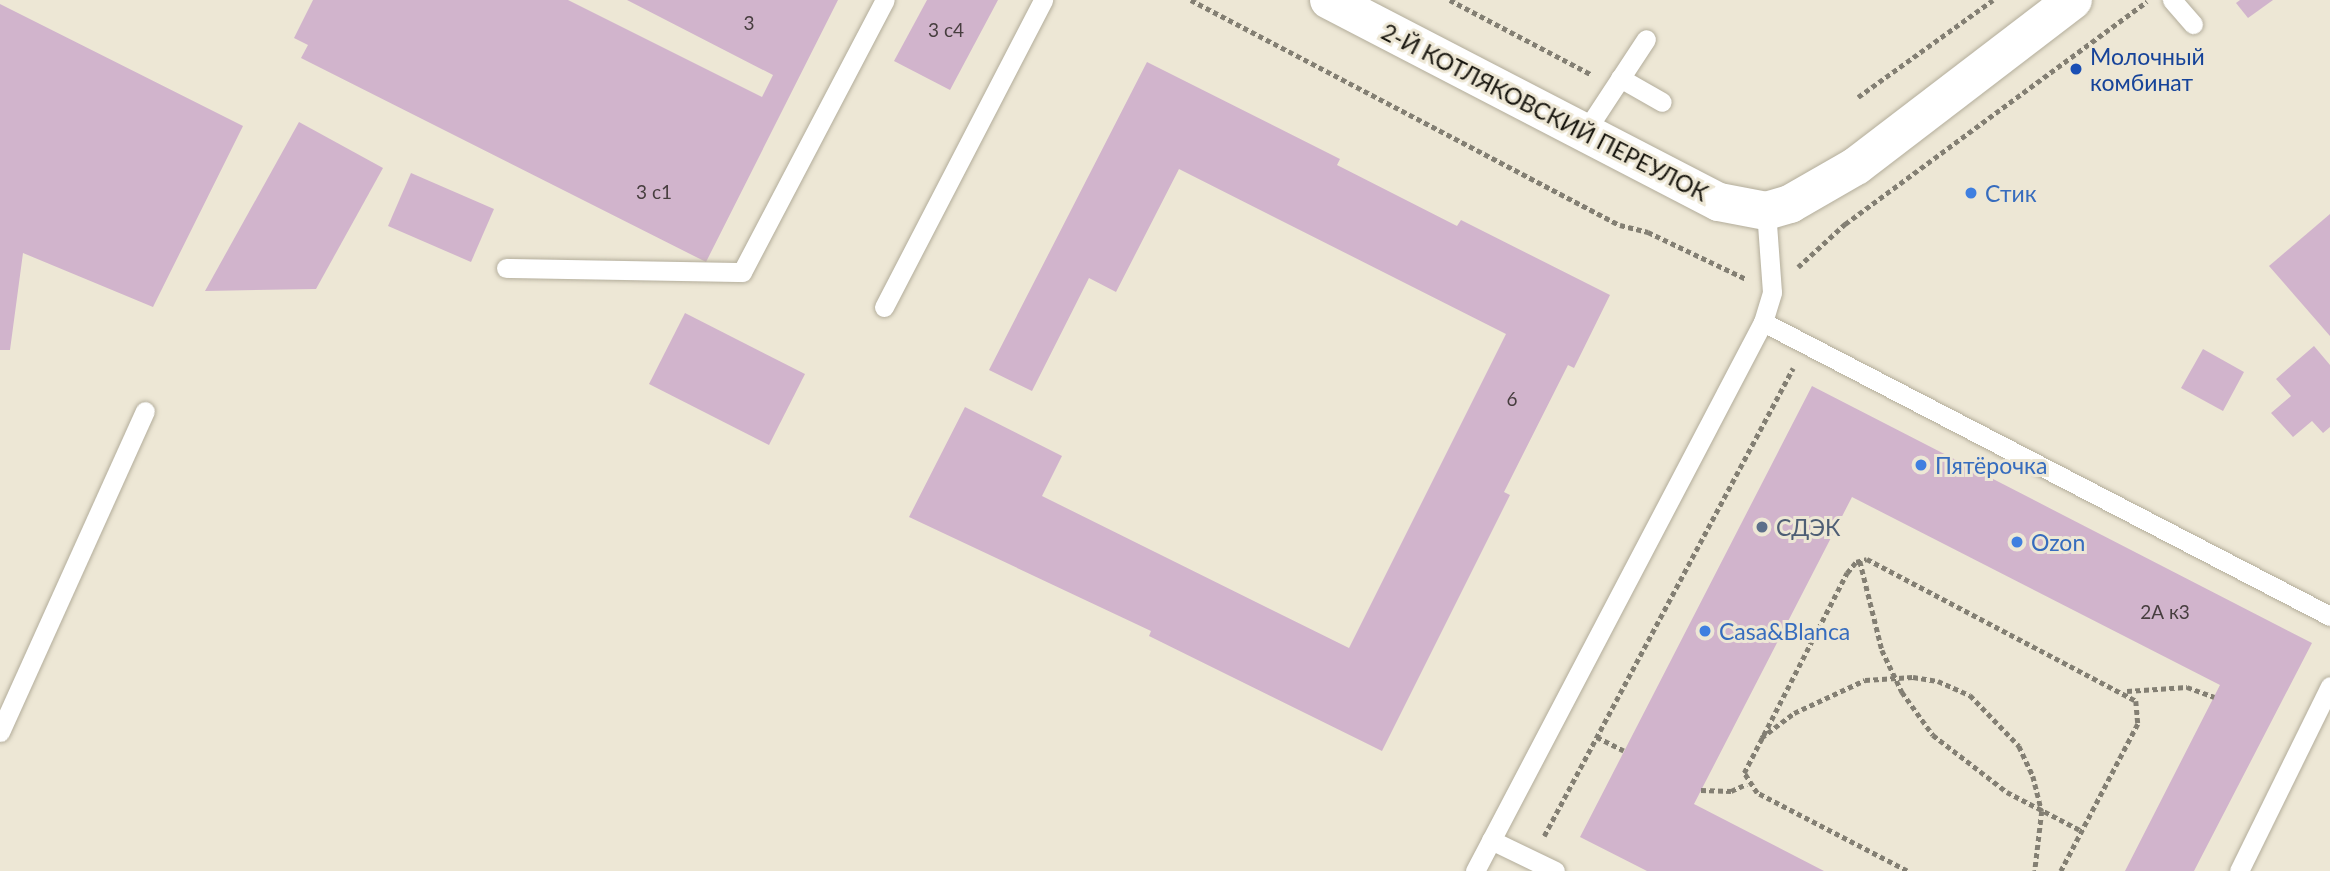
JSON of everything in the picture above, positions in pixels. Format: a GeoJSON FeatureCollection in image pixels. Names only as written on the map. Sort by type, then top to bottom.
{"type":"FeatureCollection","features":[{"type":"Feature","properties":{"kind":"street","name":"2-Й КОТЛЯКОВСКИЙ ПЕРЕУЛОК"},"geometry":{"type":"LineString","coordinates":[[1329,0],[1719,201],[1766,212]]}},
{"type":"Feature","properties":{"kind":"street"},"geometry":{"type":"LineString","coordinates":[[1766,212],[1790,204],[1856,166],[2073,0]]}},
{"type":"Feature","properties":{"kind":"lane"},"geometry":{"type":"LineString","coordinates":[[506,268],[742,272],[885,0]]}},
{"type":"Feature","properties":{"kind":"lane"},"geometry":{"type":"LineString","coordinates":[[884,307],[1043,0]]}},
{"type":"Feature","properties":{"kind":"lane"},"geometry":{"type":"LineString","coordinates":[[2172,0],[2193,24]]}},
{"type":"Feature","properties":{"kind":"lane"},"geometry":{"type":"LineString","coordinates":[[1585,132],[1646,39]]}},
{"type":"Feature","properties":{"kind":"lane"},"geometry":{"type":"LineString","coordinates":[[1617,83],[1662,102]]}},
{"type":"Feature","properties":{"kind":"lane"},"geometry":{"type":"LineString","coordinates":[[1475,871],[1763,322],[1772,292],[1766,212]]}},
{"type":"Feature","properties":{"kind":"lane"},"geometry":{"type":"LineString","coordinates":[[1763,322],[2330,616]]}},
{"type":"Feature","properties":{"kind":"lane"},"geometry":{"type":"LineString","coordinates":[[0,732],[145,411]]}},
{"type":"Feature","properties":{"kind":"lane"},"geometry":{"type":"LineString","coordinates":[[2239,871],[2330,686]]}},
{"type":"Feature","properties":{"kind":"lane"},"geometry":{"type":"LineString","coordinates":[[1491,840],[1555,871]]}},
{"type":"Feature","properties":{"kind":"path"},"geometry":{"type":"LineString","coordinates":[[1191,0],[1620,225],[1648,232],[1772,292],[1845,224],[2147,0]]}},
{"type":"Feature","properties":{"kind":"path"},"geometry":{"type":"LineString","coordinates":[[1450,0],[1617,83]]}},
{"type":"Feature","properties":{"kind":"path"},"geometry":{"type":"LineString","coordinates":[[1858,97],[1993,0]]}},
{"type":"Feature","properties":{"kind":"path"},"geometry":{"type":"LineString","coordinates":[[1532,859],[1805,344]]}},
{"type":"Feature","properties":{"kind":"path"},"geometry":{"type":"LineString","coordinates":[[1860,561],[1882,650],[1895,676],[1933,735],[1961,762],[2042,811],[2082,831]]}},
{"type":"Feature","properties":{"kind":"path"},"geometry":{"type":"LineString","coordinates":[[1907,871],[1747,784],[1744,773],[1758,741],[1847,573],[1860,561],[1879,563],[2126,691],[2140,711],[2138,724],[2061,871]]}},
{"type":"Feature","properties":{"kind":"path"},"geometry":{"type":"LineString","coordinates":[[1758,741],[1829,693],[1865,680],[1895,676],[1938,681],[1969,695],[1998,719],[2019,746],[2033,776],[2042,811],[2035,871]]}},
{"type":"Feature","properties":{"kind":"path"},"geometry":{"type":"LineString","coordinates":[[2126,691],[2187,687],[2214,697]]}},
{"type":"Feature","properties":{"kind":"path"},"geometry":{"type":"LineString","coordinates":[[1597,737],[1624,751]]}},
{"type":"Feature","properties":{"kind":"path"},"geometry":{"type":"LineString","coordinates":[[1701,790],[1731,791],[1747,784]]}},
{"type":"Feature","properties":{"kind":"building"},"geometry":{"type":"Polygon","coordinates":[[[313,0],[568,0],[762,97],[773,75],[627,0],[838,0],[706,262],[301,58],[308,45],[294,38],[313,0]]]}},
{"type":"Feature","properties":{"kind":"building"},"geometry":{"type":"Polygon","coordinates":[[[927,0],[998,0],[950,90],[894,61],[927,0]]]}},
{"type":"Feature","properties":{"kind":"building"},"geometry":{"type":"Polygon","coordinates":[[[2240,0],[2273,0],[2248,18],[2236,3],[2240,0]]]}},
{"type":"Feature","properties":{"kind":"building"},"geometry":{"type":"Polygon","coordinates":[[[0,4],[243,126],[153,307],[23,253],[10,350],[0,350],[0,4]]]}},
{"type":"Feature","properties":{"kind":"building"},"geometry":{"type":"Polygon","coordinates":[[[1147,62],[1340,159],[1337,165],[1457,226],[1461,220],[1610,295],[1574,368],[1568,365],[1504,492],[1510,495],[1382,751],[1149,636],[1151,631],[909,517],[965,407],[1062,456],[1042,496],[1349,648],[1506,334],[1179,169],[1116,292],[1089,278],[1032,391],[989,370],[1147,62]]]}},
{"type":"Feature","properties":{"kind":"building"},"geometry":{"type":"Polygon","coordinates":[[[299,122],[383,168],[316,289],[205,291],[299,122]]]}},
{"type":"Feature","properties":{"kind":"building"},"geometry":{"type":"Polygon","coordinates":[[[411,173],[494,209],[471,262],[388,226],[411,173]]]}},
{"type":"Feature","properties":{"kind":"building"},"geometry":{"type":"Polygon","coordinates":[[[2330,214],[2330,336],[2269,266],[2330,214]]]}},
{"type":"Feature","properties":{"kind":"building"},"geometry":{"type":"Polygon","coordinates":[[[685,313],[805,374],[769,445],[649,384],[685,313]]]}},
{"type":"Feature","properties":{"kind":"building"},"geometry":{"type":"Polygon","coordinates":[[[2314,346],[2330,365],[2330,427],[2323,433],[2312,421],[2293,437],[2271,413],[2291,396],[2276,379],[2314,346]]]}},
{"type":"Feature","properties":{"kind":"building"},"geometry":{"type":"Polygon","coordinates":[[[2203,349],[2244,372],[2223,411],[2181,388],[2203,349]]]}},
{"type":"Feature","properties":{"kind":"building"},"geometry":{"type":"Polygon","coordinates":[[[1812,386],[2312,643],[2194,871],[2125,871],[2220,685],[1852,497],[1694,804],[1824,871],[1647,871],[1580,837],[1812,386]]]}},
{"type":"Feature","properties":{"kind":"place","name":"Молочный комбинат"},"geometry":{"type":"Point","coordinates":[2076,69]}},
{"type":"Feature","properties":{"kind":"place","name":"Стик"},"geometry":{"type":"Point","coordinates":[1971,193]}},
{"type":"Feature","properties":{"kind":"place","name":"Пятёрочка"},"geometry":{"type":"Point","coordinates":[1921,465]}},
{"type":"Feature","properties":{"kind":"place","name":"СДЭК"},"geometry":{"type":"Point","coordinates":[1762,527]}},
{"type":"Feature","properties":{"kind":"place","name":"Ozon"},"geometry":{"type":"Point","coordinates":[2017,542]}},
{"type":"Feature","properties":{"kind":"place","name":"Casa&Blanca"},"geometry":{"type":"Point","coordinates":[1705,631]}}]}
